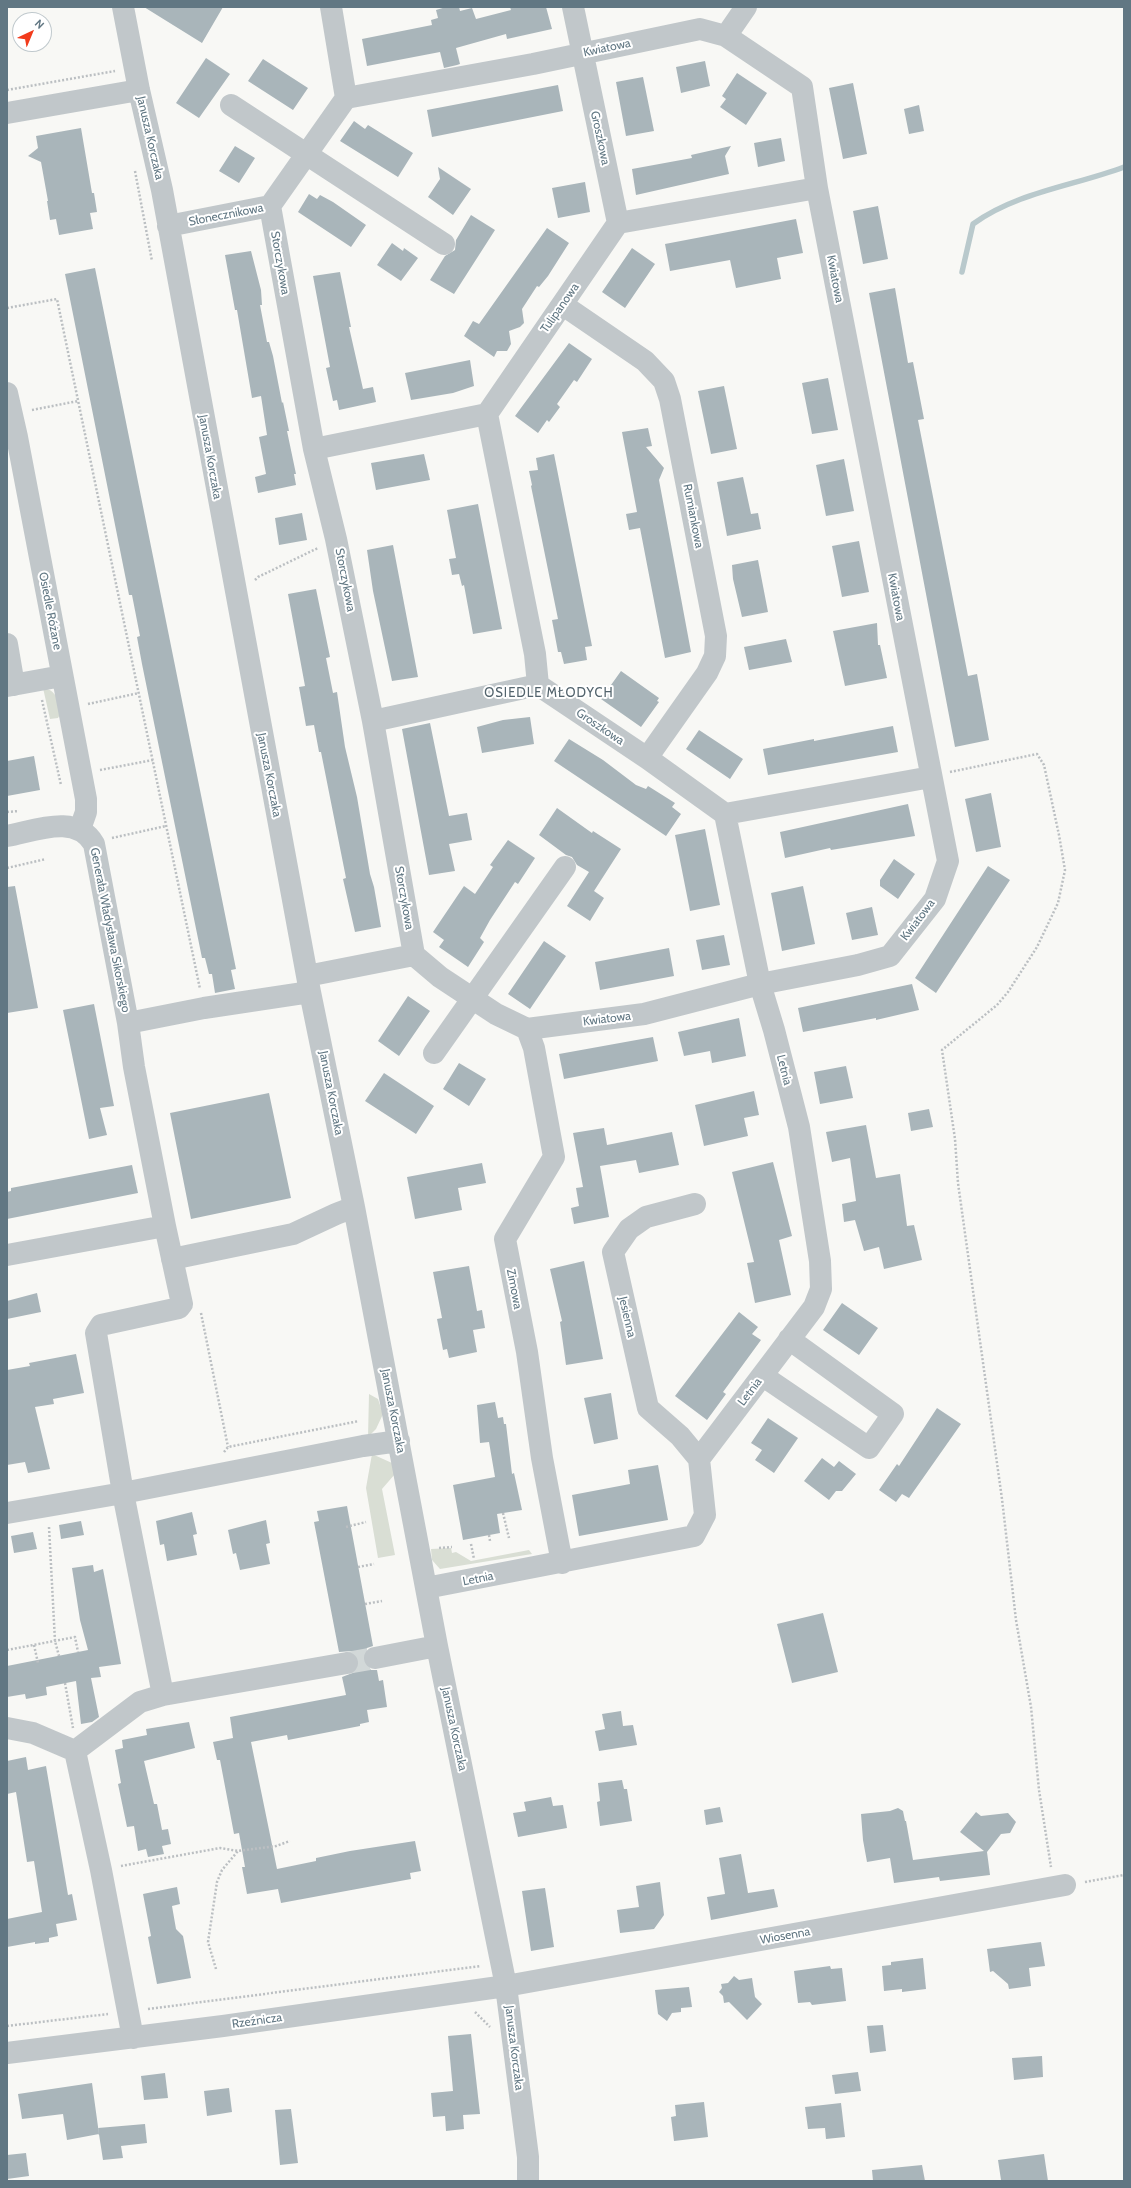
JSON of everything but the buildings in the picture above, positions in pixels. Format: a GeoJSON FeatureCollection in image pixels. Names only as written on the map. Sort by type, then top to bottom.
{"type":"FeatureCollection","features":[{"type":"Feature","properties":{"kind":"street","name":"Janusza Korczaka"},"geometry":{"type":"LineString","coordinates":[[123,7],[129,92],[168,226],[309,984],[354,1208],[437,1646],[506,1986],[528,2157],[528,2181]]}},
{"type":"Feature","properties":{"kind":"street"},"geometry":{"type":"LineString","coordinates":[[331,7],[346,98]]}},
{"type":"Feature","properties":{"kind":"street","name":"Groszkowa"},"geometry":{"type":"LineString","coordinates":[[573,7],[618,223]]}},
{"type":"Feature","properties":{"kind":"street"},"geometry":{"type":"LineString","coordinates":[[726,36],[746,7]]}},
{"type":"Feature","properties":{"kind":"street","name":"Kwiatowa"},"geometry":{"type":"LineString","coordinates":[[346,98],[700,29],[726,36],[802,87],[817,188],[948,861],[935,899],[890,956],[858,965],[760,984],[644,1014],[526,1029]]}},
{"type":"Feature","properties":{"kind":"street"},"geometry":{"type":"LineString","coordinates":[[7,113],[129,92]]}},
{"type":"Feature","properties":{"kind":"street","name":"Słonecznikowa"},"geometry":{"type":"LineString","coordinates":[[168,226],[270,206],[346,98]]}},
{"type":"Feature","properties":{"kind":"street"},"geometry":{"type":"LineString","coordinates":[[231,105],[444,244]]}},
{"type":"Feature","properties":{"kind":"street"},"geometry":{"type":"LineString","coordinates":[[618,223],[817,188]]}},
{"type":"Feature","properties":{"kind":"street","name":"Storczykowa"},"geometry":{"type":"LineString","coordinates":[[270,206],[314,449],[336,539],[373,721],[414,955]]}},
{"type":"Feature","properties":{"kind":"street","name":"Tulipanowa"},"geometry":{"type":"LineString","coordinates":[[488,414],[618,223]]}},
{"type":"Feature","properties":{"kind":"street","name":"Rumiankowa"},"geometry":{"type":"LineString","coordinates":[[562,305],[645,361],[664,381],[670,399],[716,636],[715,656],[707,673],[647,758]]}},
{"type":"Feature","properties":{"kind":"street","name":"Osiedle Różane"},"geometry":{"type":"LineString","coordinates":[[9,403],[12,438],[86,799],[86,812],[80,829]]}},
{"type":"Feature","properties":{"kind":"street"},"geometry":{"type":"LineString","coordinates":[[314,449],[488,414],[534,654],[538,686],[373,721]]}},
{"type":"Feature","properties":{"kind":"street"},"geometry":{"type":"LineString","coordinates":[[7,644],[11,685],[62,676]]}},
{"type":"Feature","properties":{"kind":"street","name":"Groszkowa"},"geometry":{"type":"LineString","coordinates":[[538,686],[647,758],[726,814]]}},
{"type":"Feature","properties":{"kind":"street"},"geometry":{"type":"LineString","coordinates":[[760,984],[726,814],[931,777]]}},
{"type":"Feature","properties":{"kind":"street"},"geometry":{"type":"LineString","coordinates":[[7,836],[68,825],[80,829]]}},
{"type":"Feature","properties":{"kind":"street","name":"Generała Władysława Sikorskiego"},"geometry":{"type":"LineString","coordinates":[[80,829],[89,836],[94,844],[128,1023],[204,1008],[309,984]]}},
{"type":"Feature","properties":{"kind":"street"},"geometry":{"type":"LineString","coordinates":[[434,1053],[565,867]]}},
{"type":"Feature","properties":{"kind":"street"},"geometry":{"type":"LineString","coordinates":[[309,984],[414,955],[440,977],[496,1014],[526,1029]]}},
{"type":"Feature","properties":{"kind":"street","name":"Letnia"},"geometry":{"type":"LineString","coordinates":[[426,1588],[562,1563],[694,1536],[704,1515],[699,1459],[763,1376],[816,1301],[821,1289],[820,1260],[799,1127],[774,1030],[760,984]]}},
{"type":"Feature","properties":{"kind":"street"},"geometry":{"type":"LineString","coordinates":[[128,1023],[134,1067],[182,1304],[179,1308],[101,1325],[96,1333],[123,1493],[163,1695]]}},
{"type":"Feature","properties":{"kind":"street","name":"Zimowa"},"geometry":{"type":"LineString","coordinates":[[526,1029],[534,1048],[554,1156],[505,1239],[527,1352],[542,1458],[562,1563]]}},
{"type":"Feature","properties":{"kind":"street","name":"Jesienna"},"geometry":{"type":"LineString","coordinates":[[695,1204],[646,1217],[629,1230],[613,1252],[648,1408],[680,1436],[699,1459]]}},
{"type":"Feature","properties":{"kind":"street"},"geometry":{"type":"LineString","coordinates":[[172,1260],[293,1234],[336,1214],[354,1208]]}},
{"type":"Feature","properties":{"kind":"street"},"geometry":{"type":"LineString","coordinates":[[7,1255],[165,1226]]}},
{"type":"Feature","properties":{"kind":"street"},"geometry":{"type":"LineString","coordinates":[[763,1376],[869,1448],[893,1414],[789,1339]]}},
{"type":"Feature","properties":{"kind":"street"},"geometry":{"type":"LineString","coordinates":[[7,1513],[123,1493],[363,1446],[399,1442]]}},
{"type":"Feature","properties":{"kind":"street"},"geometry":{"type":"LineString","coordinates":[[375,1658],[437,1646]]}},
{"type":"Feature","properties":{"kind":"street"},"geometry":{"type":"LineString","coordinates":[[76,1750],[140,1702],[163,1695],[347,1663]]}},
{"type":"Feature","properties":{"kind":"street"},"geometry":{"type":"LineString","coordinates":[[7,1728],[33,1734],[76,1750]]}},
{"type":"Feature","properties":{"kind":"street"},"geometry":{"type":"LineString","coordinates":[[76,1750],[129,2011],[133,2038]]}},
{"type":"Feature","properties":{"kind":"street","name":"Wiosenna"},"geometry":{"type":"LineString","coordinates":[[506,1986],[1059,1886]]}},
{"type":"Feature","properties":{"kind":"street","name":"Rzeźnicza"},"geometry":{"type":"LineString","coordinates":[[7,2053],[133,2038],[506,1986]]}},
{"type":"Feature","properties":{"kind":"path"},"geometry":{"type":"LineString","coordinates":[[7,90],[116,71],[129,92]]}},
{"type":"Feature","properties":{"kind":"path"},"geometry":{"type":"LineString","coordinates":[[133,164],[153,266]]}},
{"type":"Feature","properties":{"kind":"path"},"geometry":{"type":"LineString","coordinates":[[7,308],[57,299],[204,1008]]}},
{"type":"Feature","properties":{"kind":"path"},"geometry":{"type":"LineString","coordinates":[[9,403],[78,401]]}},
{"type":"Feature","properties":{"kind":"path"},"geometry":{"type":"LineString","coordinates":[[236,596],[247,592],[258,576],[336,539]]}},
{"type":"Feature","properties":{"kind":"path"},"geometry":{"type":"LineString","coordinates":[[82,705],[139,693]]}},
{"type":"Feature","properties":{"kind":"path"},"geometry":{"type":"LineString","coordinates":[[41,695],[62,790]]}},
{"type":"Feature","properties":{"kind":"path"},"geometry":{"type":"LineString","coordinates":[[931,777],[984,763],[1037,754],[1044,765],[1060,835],[1065,870],[1058,903],[1037,947],[1008,992],[997,1005],[942,1050],[955,1139],[958,1183],[1002,1499],[1016,1620],[1031,1707],[1039,1790],[1059,1886],[1124,1875]]}},
{"type":"Feature","properties":{"kind":"path"},"geometry":{"type":"LineString","coordinates":[[96,771],[153,760]]}},
{"type":"Feature","properties":{"kind":"path"},"geometry":{"type":"LineString","coordinates":[[109,839],[166,826]]}},
{"type":"Feature","properties":{"kind":"path"},"geometry":{"type":"LineString","coordinates":[[7,868],[46,859]]}},
{"type":"Feature","properties":{"kind":"path"},"geometry":{"type":"LineString","coordinates":[[201,1309],[228,1448]]}},
{"type":"Feature","properties":{"kind":"path"},"geometry":{"type":"LineString","coordinates":[[48,1506],[55,1641],[59,1656]]}},
{"type":"Feature","properties":{"kind":"path"},"geometry":{"type":"LineString","coordinates":[[503,1513],[509,1538]]}},
{"type":"Feature","properties":{"kind":"path"},"geometry":{"type":"LineString","coordinates":[[346,1527],[366,1522]]}},
{"type":"Feature","properties":{"kind":"path"},"geometry":{"type":"LineString","coordinates":[[489,1535],[490,1541]]}},
{"type":"Feature","properties":{"kind":"path"},"geometry":{"type":"LineString","coordinates":[[471,1544],[474,1560]]}},
{"type":"Feature","properties":{"kind":"path"},"geometry":{"type":"LineString","coordinates":[[358,1567],[374,1564]]}},
{"type":"Feature","properties":{"kind":"path"},"geometry":{"type":"LineString","coordinates":[[365,1604],[382,1601]]}},
{"type":"Feature","properties":{"kind":"path"},"geometry":{"type":"LineString","coordinates":[[7,1650],[75,1637],[78,1652]]}},
{"type":"Feature","properties":{"kind":"path"},"geometry":{"type":"LineString","coordinates":[[34,1645],[38,1663]]}},
{"type":"Feature","properties":{"kind":"path"},"geometry":{"type":"LineString","coordinates":[[65,1683],[76,1750]]}},
{"type":"Feature","properties":{"kind":"path"},"geometry":{"type":"LineString","coordinates":[[101,1870],[220,1848],[238,1851],[276,1846],[290,1841]]}},
{"type":"Feature","properties":{"kind":"path"},"geometry":{"type":"LineString","coordinates":[[216,1969],[208,1942],[217,1882],[222,1870],[238,1851]]}},
{"type":"Feature","properties":{"kind":"path"},"geometry":{"type":"LineString","coordinates":[[462,1968],[469,1991],[472,2008],[488,2024],[493,2032]]}},
{"type":"Feature","properties":{"kind":"path"},"geometry":{"type":"LineString","coordinates":[[7,2026],[456,1969]]}},
{"type":"Feature","properties":{"kind":"shaded area"},"geometry":{"type":"Polygon","coordinates":[[[43,688],[51,691],[56,697],[61,713],[58,718],[50,719],[43,688]]]}},
{"type":"Feature","properties":{"kind":"shaded area"},"geometry":{"type":"Polygon","coordinates":[[[369,1394],[378,1399],[383,1414],[376,1429],[368,1437],[369,1394]]]}},
{"type":"Feature","properties":{"kind":"shaded area"},"geometry":{"type":"Polygon","coordinates":[[[372,1454],[392,1463],[395,1474],[382,1489],[395,1555],[378,1558],[366,1488],[372,1454]]]}},
{"type":"Feature","properties":{"kind":"shaded area"},"geometry":{"type":"Polygon","coordinates":[[[451,1548],[452,1553],[456,1552],[471,1561],[529,1550],[532,1554],[440,1569],[432,1560],[431,1549],[451,1548]]]}},
{"type":"Feature","properties":{"kind":"waterway"},"geometry":{"type":"LineString","coordinates":[[962,272],[973,224],[1008,204],[1124,167]]}},
{"type":"Feature","properties":{"kind":"tunnel"},"geometry":{"type":"LineString","coordinates":[[347,1663],[375,1658]]}},
{"type":"Feature","properties":{"kind":"district","name":"OSIEDLE MŁODYCH"},"geometry":{"type":"Point","coordinates":[549,693]}}]}
